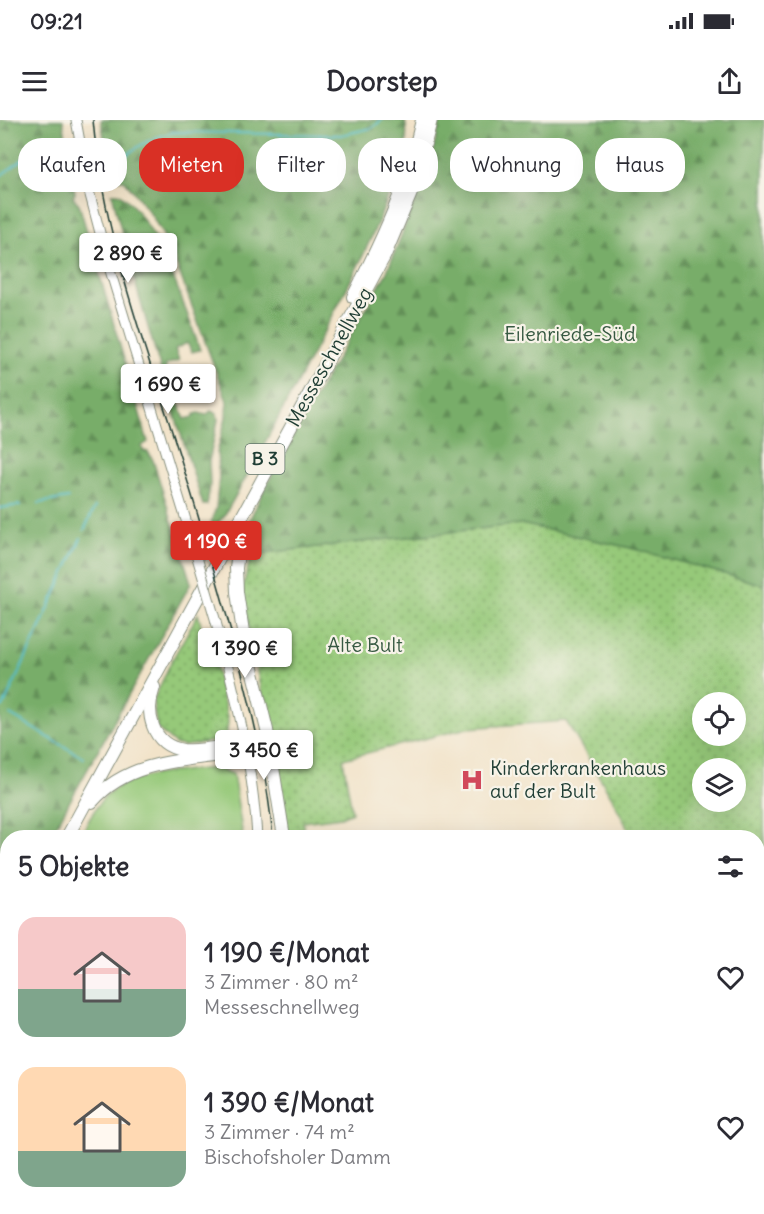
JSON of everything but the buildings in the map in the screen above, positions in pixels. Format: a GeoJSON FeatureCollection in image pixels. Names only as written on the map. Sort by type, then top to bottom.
{"type":"FeatureCollection","features":[{"type":"Feature","properties":{"kind":"highway"},"geometry":{"type":"LineString","coordinates":[[412,120],[414,138]]}},
{"type":"Feature","properties":{"kind":"highway","name":"Messeschnellweg"},"geometry":{"type":"LineString","coordinates":[[418,138],[422,120]]}},
{"type":"Feature","properties":{"kind":"highway","name":"Messeschnellweg"},"geometry":{"type":"LineString","coordinates":[[71,830],[394,238],[414,186],[431,120]]}},
{"type":"Feature","properties":{"kind":"highway","name":"Messeschnellweg"},"geometry":{"type":"LineString","coordinates":[[62,830],[351,301],[390,224],[402,192]]}},
{"type":"Feature","properties":{"kind":"highway"},"geometry":{"type":"LineString","coordinates":[[243,515],[236,568],[237,592],[243,632],[267,730],[283,830]]}},
{"type":"Feature","properties":{"kind":"highway"},"geometry":{"type":"LineString","coordinates":[[164,660],[149,708],[152,727],[159,737],[177,748],[191,750],[245,747]]}},
{"type":"Feature","properties":{"kind":"highway"},"geometry":{"type":"LineString","coordinates":[[71,830],[99,793],[127,774],[160,764],[245,747]]}},
{"type":"Feature","properties":{"kind":"main road"},"geometry":{"type":"LineString","coordinates":[[76,120],[89,191],[109,267],[189,530],[233,687],[258,830]]}},
{"type":"Feature","properties":{"kind":"green space"},"geometry":{"type":"Polygon","coordinates":[[[0,120],[63,120],[66,138],[18,138],[18,192],[75,192],[73,197],[79,204],[148,442],[142,446],[143,451],[148,452],[153,460],[191,583],[54,830],[0,830],[0,120]]]}},
{"type":"Feature","properties":{"kind":"green space"},"geometry":{"type":"Polygon","coordinates":[[[101,120],[405,120],[407,138],[358,138],[358,192],[390,192],[369,243],[338,306],[271,432],[224,516],[215,526],[211,522],[216,508],[219,477],[217,453],[226,417],[227,401],[170,247],[152,216],[127,184],[127,138],[104,138],[101,120]]]}},
{"type":"Feature","properties":{"kind":"green space","name":"Eilenriede-Süd"},"geometry":{"type":"Polygon","coordinates":[[[440,120],[764,120],[764,585],[631,548],[521,524],[256,554],[251,557],[242,553],[248,523],[259,500],[303,417],[386,274],[419,192],[438,192],[438,138],[436,138],[440,120]]]}},
{"type":"Feature","properties":{"kind":"green space"},"geometry":{"type":"Polygon","coordinates":[[[112,193],[119,193],[133,206],[158,243],[178,288],[200,350],[192,352],[187,343],[175,349],[179,360],[166,365],[165,373],[172,394],[174,393],[185,419],[199,413],[206,415],[211,411],[217,414],[218,420],[209,461],[210,484],[207,505],[203,505],[155,350],[112,193]]]}},
{"type":"Feature","properties":{"kind":"green space","name":"Alte Bult"},"geometry":{"type":"Polygon","coordinates":[[[521,524],[631,548],[764,585],[764,830],[628,830],[614,801],[566,721],[467,728],[343,759],[352,812],[341,817],[303,822],[304,828],[287,830],[242,590],[251,557],[255,554],[521,524]]]}},
{"type":"Feature","properties":{"kind":"green space"},"geometry":{"type":"Polygon","coordinates":[[[198,614],[208,651],[213,655],[228,721],[226,739],[184,746],[175,744],[157,728],[153,701],[171,662],[198,614]]]}},
{"type":"Feature","properties":{"kind":"green space"},"geometry":{"type":"Polygon","coordinates":[[[218,768],[233,774],[242,830],[84,830],[101,801],[111,791],[139,779],[172,772],[218,768]]]}},
{"type":"Feature","properties":{"kind":"waterway"},"geometry":{"type":"LineString","coordinates":[[127,155],[153,139],[173,132],[341,135],[372,128],[382,120]]}},
{"type":"Feature","properties":{"kind":"waterway"},"geometry":{"type":"LineString","coordinates":[[0,176],[18,163]]}},
{"type":"Feature","properties":{"kind":"waterway"},"geometry":{"type":"LineString","coordinates":[[39,503],[68,498]]}},
{"type":"Feature","properties":{"kind":"waterway"},"geometry":{"type":"LineString","coordinates":[[0,508],[20,505]]}},
{"type":"Feature","properties":{"kind":"waterway"},"geometry":{"type":"LineString","coordinates":[[84,530],[95,507]]}},
{"type":"Feature","properties":{"kind":"waterway"},"geometry":{"type":"LineString","coordinates":[[0,707],[3,707],[81,538]]}},
{"type":"Feature","properties":{"kind":"waterway"},"geometry":{"type":"LineString","coordinates":[[10,715],[84,758]]}},
{"type":"Feature","properties":{"kind":"tram line"},"geometry":{"type":"LineString","coordinates":[[93,120],[97,158],[112,234],[222,598],[261,756],[272,830]]}},
{"type":"Feature","properties":{"kind":"place","name":"Kinderkrankenhaus auf der Bult"},"geometry":{"type":"Point","coordinates":[472,780]}}]}
